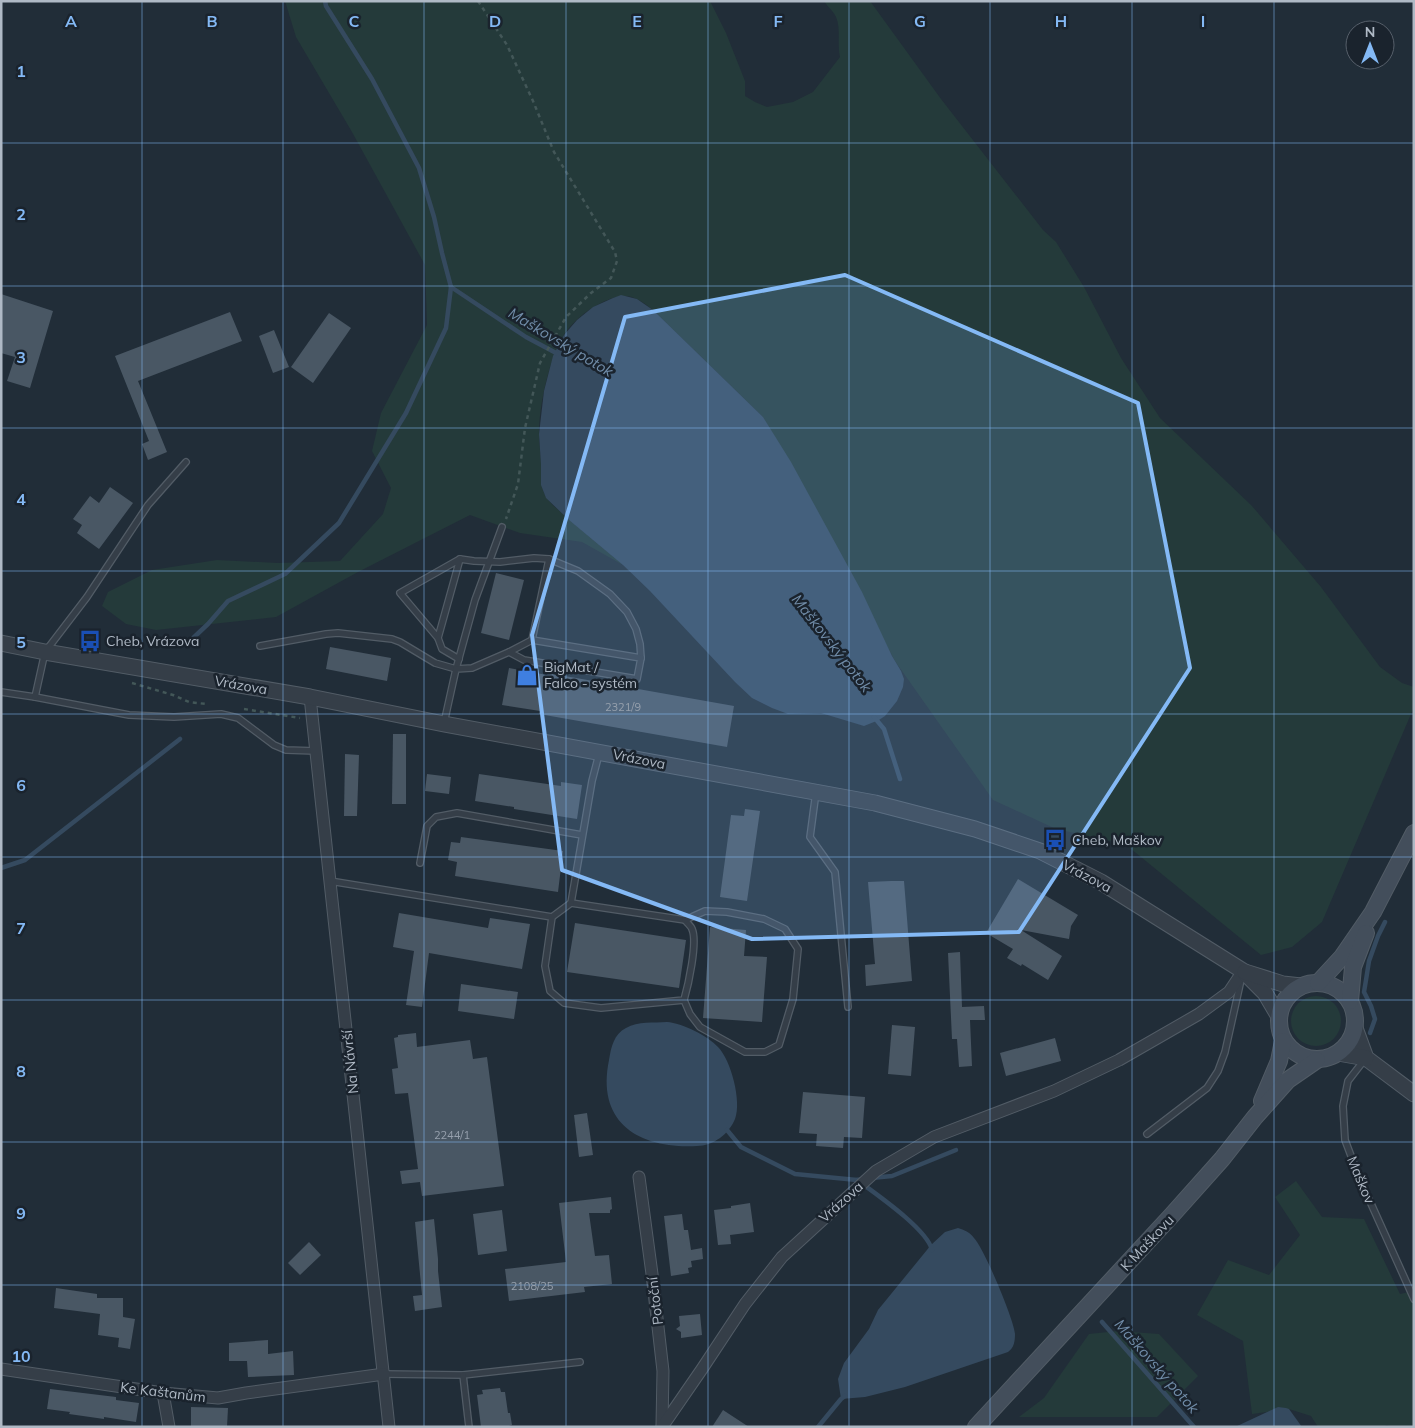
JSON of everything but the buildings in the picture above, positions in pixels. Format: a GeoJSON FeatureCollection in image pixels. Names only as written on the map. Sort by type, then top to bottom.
{"type":"FeatureCollection","features":[{"type":"Feature","properties":{"kind":"main road"},"geometry":{"type":"LineString","coordinates":[[1318,983],[1342,957],[1373,912],[1414,834]]}},
{"type":"Feature","properties":{"kind":"main road"},"geometry":{"type":"LineString","coordinates":[[1350,1001],[1353,967],[1373,912]]}},
{"type":"Feature","properties":{"kind":"main road"},"geometry":{"type":"LineString","coordinates":[[1318,983],[1330,985],[1342,992],[1350,1001],[1354,1010],[1355,1028],[1346,1047],[1338,1054],[1317,1060],[1297,1054],[1289,1048],[1283,1040],[1278,1024],[1278,1015],[1282,1003],[1290,993],[1301,986],[1318,983]]}},
{"type":"Feature","properties":{"kind":"main road"},"geometry":{"type":"LineString","coordinates":[[1255,1117],[1279,1061],[1283,1040]]}},
{"type":"Feature","properties":{"kind":"main road","name":"K Maškovu"},"geometry":{"type":"LineString","coordinates":[[976,1427],[1172,1215],[1288,1080],[1317,1060]]}},
{"type":"Feature","properties":{"kind":"street","name":"Vrázova"},"geometry":{"type":"LineString","coordinates":[[1,643],[310,697],[444,724],[875,803],[975,829],[1040,851],[1101,882],[1243,971],[1265,992],[1278,1015]]}},
{"type":"Feature","properties":{"kind":"street","name":"Na Návrší"},"geometry":{"type":"LineString","coordinates":[[310,697],[389,1427]]}},
{"type":"Feature","properties":{"kind":"street","name":"Vrázova"},"geometry":{"type":"LineString","coordinates":[[662,1427],[745,1304],[782,1257],[876,1171],[934,1137],[1054,1091],[1119,1060],[1199,1014],[1229,992],[1243,971]]}},
{"type":"Feature","properties":{"kind":"street"},"geometry":{"type":"LineString","coordinates":[[1243,971],[1283,984],[1301,986]]}},
{"type":"Feature","properties":{"kind":"street"},"geometry":{"type":"LineString","coordinates":[[1355,1028],[1366,1058]]}},
{"type":"Feature","properties":{"kind":"street"},"geometry":{"type":"LineString","coordinates":[[1338,1054],[1366,1058],[1414,1094]]}},
{"type":"Feature","properties":{"kind":"street","name":"Potoční"},"geometry":{"type":"LineString","coordinates":[[639,1176],[663,1371],[662,1427]]}},
{"type":"Feature","properties":{"kind":"street","name":"Ke Kaštanům"},"geometry":{"type":"LineString","coordinates":[[1,1370],[163,1393],[218,1398],[384,1374]]}},
{"type":"Feature","properties":{"kind":"street"},"geometry":{"type":"LineString","coordinates":[[163,1393],[169,1427]]}},
{"type":"Feature","properties":{"kind":"lane"},"geometry":{"type":"LineString","coordinates":[[35,697],[45,652],[87,597],[148,505],[186,462]]}},
{"type":"Feature","properties":{"kind":"lane"},"geometry":{"type":"LineString","coordinates":[[444,724],[456,669],[475,600],[502,527]]}},
{"type":"Feature","properties":{"kind":"lane"},"geometry":{"type":"LineString","coordinates":[[459,659],[442,649],[438,638],[400,593],[460,559],[500,562],[534,558],[549,559],[578,571],[610,594],[627,612],[636,629],[641,658],[637,679],[524,660],[509,652]]}},
{"type":"Feature","properties":{"kind":"lane"},"geometry":{"type":"LineString","coordinates":[[438,638],[460,559]]}},
{"type":"Feature","properties":{"kind":"lane"},"geometry":{"type":"LineString","coordinates":[[532,640],[549,559]]}},
{"type":"Feature","properties":{"kind":"lane"},"geometry":{"type":"LineString","coordinates":[[260,646],[338,633],[392,639],[435,663],[456,669],[472,668],[532,640],[641,658]]}},
{"type":"Feature","properties":{"kind":"lane"},"geometry":{"type":"LineString","coordinates":[[1,692],[129,716],[174,717],[221,714],[238,718],[274,745],[286,750],[316,751]]}},
{"type":"Feature","properties":{"kind":"lane"},"geometry":{"type":"LineString","coordinates":[[600,752],[592,781],[571,903],[552,917],[545,966],[550,991],[564,1004],[601,1008],[684,1000]]}},
{"type":"Feature","properties":{"kind":"lane"},"geometry":{"type":"LineString","coordinates":[[816,792],[810,837],[835,872],[848,1007]]}},
{"type":"Feature","properties":{"kind":"lane"},"geometry":{"type":"LineString","coordinates":[[420,863],[427,826],[436,817],[458,813],[582,835]]}},
{"type":"Feature","properties":{"kind":"lane"},"geometry":{"type":"LineString","coordinates":[[330,881],[552,917]]}},
{"type":"Feature","properties":{"kind":"lane"},"geometry":{"type":"LineString","coordinates":[[571,903],[685,920],[705,911],[727,912],[764,919],[785,929],[798,950],[793,999],[779,1045],[765,1052],[745,1052],[700,1027],[690,1014],[684,1000],[695,939],[692,928],[685,920]]}},
{"type":"Feature","properties":{"kind":"lane"},"geometry":{"type":"LineString","coordinates":[[1146,1134],[1207,1088],[1218,1071],[1225,1052],[1243,971]]}},
{"type":"Feature","properties":{"kind":"lane","name":"Maškov"},"geometry":{"type":"LineString","coordinates":[[1366,1058],[1348,1081],[1343,1106],[1345,1140],[1414,1299]]}},
{"type":"Feature","properties":{"kind":"lane"},"geometry":{"type":"LineString","coordinates":[[384,1374],[463,1375],[580,1362]]}},
{"type":"Feature","properties":{"kind":"lane"},"geometry":{"type":"LineString","coordinates":[[463,1375],[469,1427]]}},
{"type":"Feature","properties":{"kind":"path"},"geometry":{"type":"LineString","coordinates":[[478,1],[507,46],[554,152],[615,252],[617,261],[611,278],[591,293],[566,317],[540,363],[525,428],[518,484],[502,527]]}},
{"type":"Feature","properties":{"kind":"path"},"geometry":{"type":"LineString","coordinates":[[125,681],[173,695],[189,702],[207,704]]}},
{"type":"Feature","properties":{"kind":"path"},"geometry":{"type":"LineString","coordinates":[[243,708],[312,721]]}},
{"type":"Feature","properties":{"kind":"highlighted area"},"geometry":{"type":"Polygon","coordinates":[[[845,275],[1138,403],[1190,668],[1019,932],[752,939],[562,870],[532,635],[625,317],[845,275]]]}},
{"type":"Feature","properties":{"kind":"green space"},"geometry":{"type":"Polygon","coordinates":[[[285,1],[710,1],[726,33],[745,81],[745,96],[767,107],[793,102],[813,92],[840,57],[837,21],[835,15],[824,1],[870,1],[941,99],[1043,230],[1056,242],[1084,287],[1121,358],[1160,418],[1252,506],[1321,587],[1380,667],[1402,683],[1414,687],[1414,707],[1322,922],[1292,947],[1261,955],[1125,844],[1056,829],[993,800],[895,661],[763,417],[653,310],[640,301],[628,296],[609,299],[595,306],[583,314],[563,336],[545,386],[539,434],[542,485],[546,497],[569,520],[623,565],[582,542],[520,533],[470,515],[358,572],[276,617],[156,630],[126,624],[102,606],[108,592],[152,570],[217,560],[278,563],[340,561],[383,514],[391,488],[372,451],[381,413],[427,325],[425,265],[352,132],[296,37],[285,1]]]}},
{"type":"Feature","properties":{"kind":"green space"},"geometry":{"type":"Polygon","coordinates":[[[1311,996],[1321,996],[1334,1003],[1341,1016],[1341,1026],[1334,1039],[1321,1046],[1311,1046],[1302,1042],[1295,1035],[1291,1026],[1291,1016],[1295,1007],[1302,1000],[1311,996]]]}},
{"type":"Feature","properties":{"kind":"green space"},"geometry":{"type":"Polygon","coordinates":[[[1296,1181],[1322,1217],[1364,1219],[1400,1294],[1414,1291],[1414,1427],[1386,1425],[1385,1427],[1318,1427],[1311,1416],[1289,1409],[1252,1414],[1243,1341],[1197,1315],[1228,1260],[1269,1275],[1300,1235],[1275,1197],[1296,1181]]]}},
{"type":"Feature","properties":{"kind":"green space"},"geometry":{"type":"Polygon","coordinates":[[[1118,1331],[1159,1334],[1198,1376],[1157,1417],[1019,1417],[1044,1398],[1089,1334],[1118,1331]]]}},
{"type":"Feature","properties":{"kind":"water"},"geometry":{"type":"Polygon","coordinates":[[[621,295],[637,299],[653,310],[763,417],[791,462],[862,592],[904,679],[897,701],[885,716],[879,720],[864,726],[821,713],[788,714],[752,698],[650,591],[546,498],[541,485],[539,434],[544,391],[553,356],[564,335],[577,320],[593,307],[621,295]]]}},
{"type":"Feature","properties":{"kind":"water"},"geometry":{"type":"Polygon","coordinates":[[[667,1022],[687,1027],[714,1043],[723,1053],[731,1071],[737,1102],[735,1119],[725,1134],[709,1144],[676,1146],[657,1143],[640,1137],[626,1128],[616,1116],[609,1100],[607,1082],[609,1060],[616,1037],[622,1031],[636,1024],[667,1022]]]}},
{"type":"Feature","properties":{"kind":"water"},"geometry":{"type":"Polygon","coordinates":[[[958,1228],[967,1232],[979,1244],[991,1269],[1013,1326],[1015,1339],[1012,1348],[1008,1352],[905,1387],[865,1397],[841,1399],[838,1379],[844,1363],[869,1329],[878,1310],[931,1245],[945,1232],[958,1228]]]}},
{"type":"Feature","properties":{"kind":"water"},"geometry":{"type":"Polygon","coordinates":[[[1278,1407],[1289,1409],[1302,1427],[1235,1427],[1278,1407]]]}},
{"type":"Feature","properties":{"kind":"waterway","name":"Maškovský potok"},"geometry":{"type":"LineString","coordinates":[[325,1],[326,6],[372,79],[419,168],[434,217],[451,287],[526,337],[558,354]]}},
{"type":"Feature","properties":{"kind":"waterway"},"geometry":{"type":"LineString","coordinates":[[191,640],[228,601],[285,574],[339,523],[406,413],[446,328],[451,287]]}},
{"type":"Feature","properties":{"kind":"waterway","name":"Maškovský potok"},"geometry":{"type":"LineString","coordinates":[[874,717],[884,729],[900,779]]}},
{"type":"Feature","properties":{"kind":"waterway"},"geometry":{"type":"LineString","coordinates":[[1,868],[25,860],[180,739]]}},
{"type":"Feature","properties":{"kind":"waterway"},"geometry":{"type":"LineString","coordinates":[[1370,1033],[1375,1019],[1364,992],[1369,961],[1385,922]]}},
{"type":"Feature","properties":{"kind":"waterway"},"geometry":{"type":"LineString","coordinates":[[727,1130],[741,1147],[795,1174],[857,1180]]}},
{"type":"Feature","properties":{"kind":"waterway"},"geometry":{"type":"LineString","coordinates":[[871,1178],[892,1176],[956,1150]]}},
{"type":"Feature","properties":{"kind":"waterway"},"geometry":{"type":"LineString","coordinates":[[863,1179],[857,1180],[911,1222],[921,1232],[932,1250]]}},
{"type":"Feature","properties":{"kind":"waterway","name":"Maškovský potok"},"geometry":{"type":"LineString","coordinates":[[1102,1322],[1194,1427]]}},
{"type":"Feature","properties":{"kind":"waterway"},"geometry":{"type":"LineString","coordinates":[[818,1427],[845,1396]]}},
{"type":"Feature","properties":{"kind":"place","name":"Cheb, Vrázova"},"geometry":{"type":"Point","coordinates":[90,641]}},
{"type":"Feature","properties":{"kind":"place","name":"BigMat / Falco - systém"},"geometry":{"type":"Point","coordinates":[527,675]}},
{"type":"Feature","properties":{"kind":"place","name":"Cheb, Maškov"},"geometry":{"type":"Point","coordinates":[1055,840]}}]}
